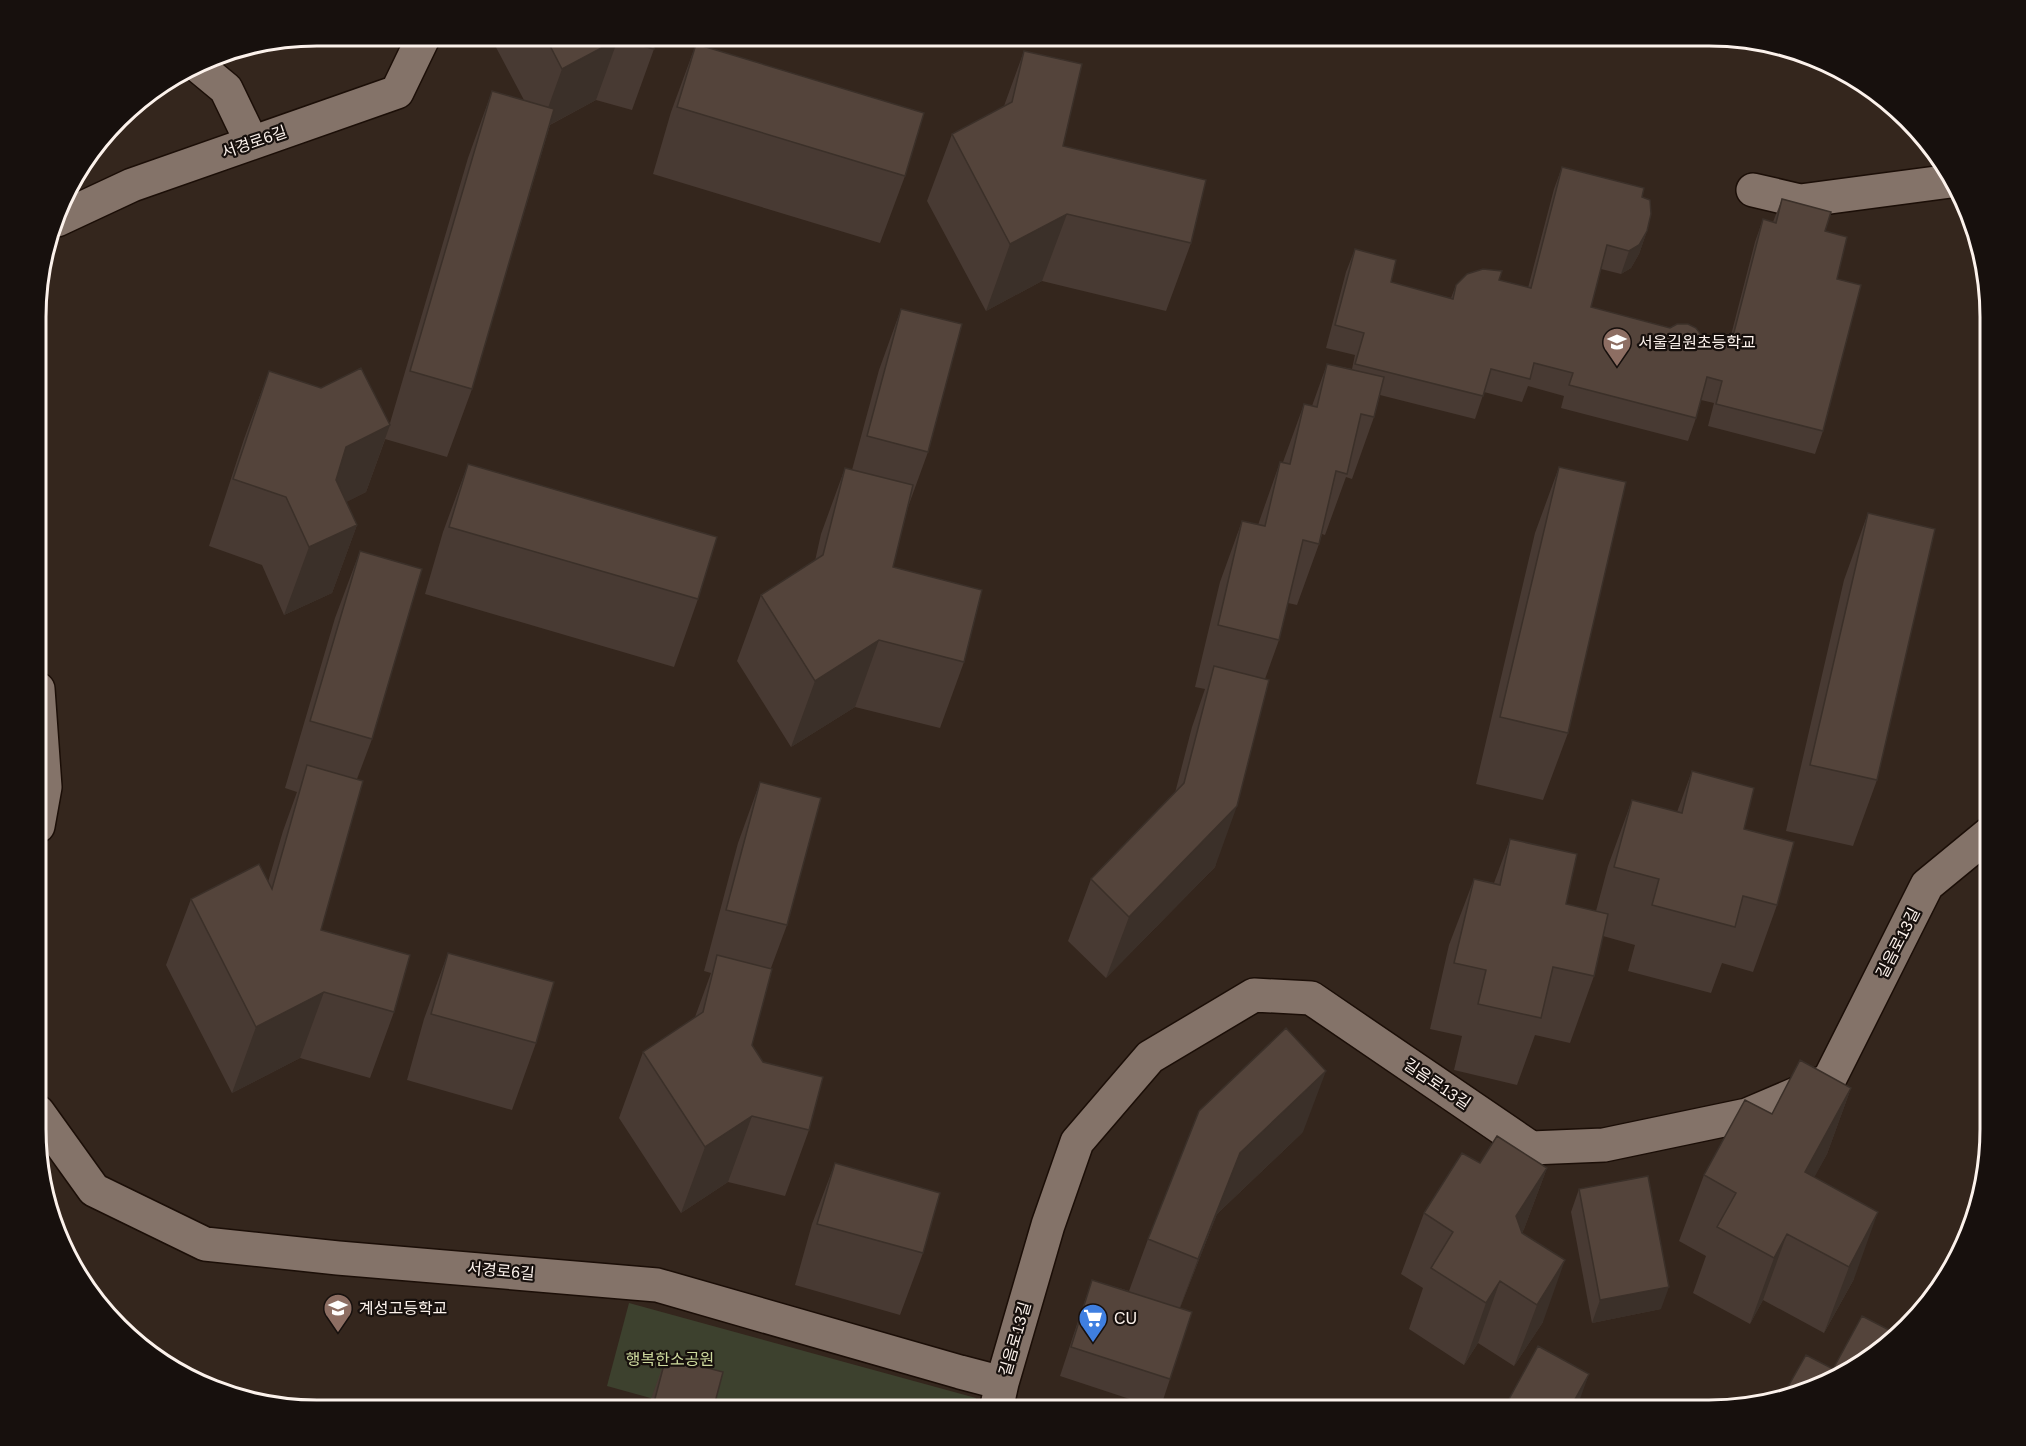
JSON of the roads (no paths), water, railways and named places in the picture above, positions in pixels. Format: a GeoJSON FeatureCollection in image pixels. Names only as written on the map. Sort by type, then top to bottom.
{"type":"FeatureCollection","features":[{"type":"Feature","properties":{"kind":"street","name":"서경로6길"},"geometry":{"type":"LineString","coordinates":[[66,216],[132,185],[397,92],[419,46]]}},
{"type":"Feature","properties":{"kind":"street"},"geometry":{"type":"LineString","coordinates":[[204,71],[226,89],[252,142]]}},
{"type":"Feature","properties":{"kind":"street"},"geometry":{"type":"LineString","coordinates":[[1754,190],[1800,201],[1943,182]]}},
{"type":"Feature","properties":{"kind":"street","name":"길음로13길"},"geometry":{"type":"LineString","coordinates":[[999,1396],[1048,1225],[1077,1142],[1150,1057],[1254,995],[1311,998],[1531,1148],[1604,1145],[1747,1115],[1829,1080],[1927,885],[1980,841]]}},
{"type":"Feature","properties":{"kind":"street","name":"서경로6길"},"geometry":{"type":"LineString","coordinates":[[46,1123],[94,1190],[205,1244],[338,1258],[657,1285],[960,1372],[999,1396]]}},
{"type":"Feature","properties":{"kind":"place","name":"서울길원초등학교"},"geometry":{"type":"Point","coordinates":[1617,368]}},
{"type":"Feature","properties":{"kind":"place","name":"계성고등학교"},"geometry":{"type":"Point","coordinates":[338,1334]}},
{"type":"Feature","properties":{"kind":"place","name":"CU"},"geometry":{"type":"Point","coordinates":[1093,1344]}},
{"type":"Feature","properties":{"kind":"park label","name":"행복한소공원"},"geometry":{"type":"Point","coordinates":[670,1359]}}]}
